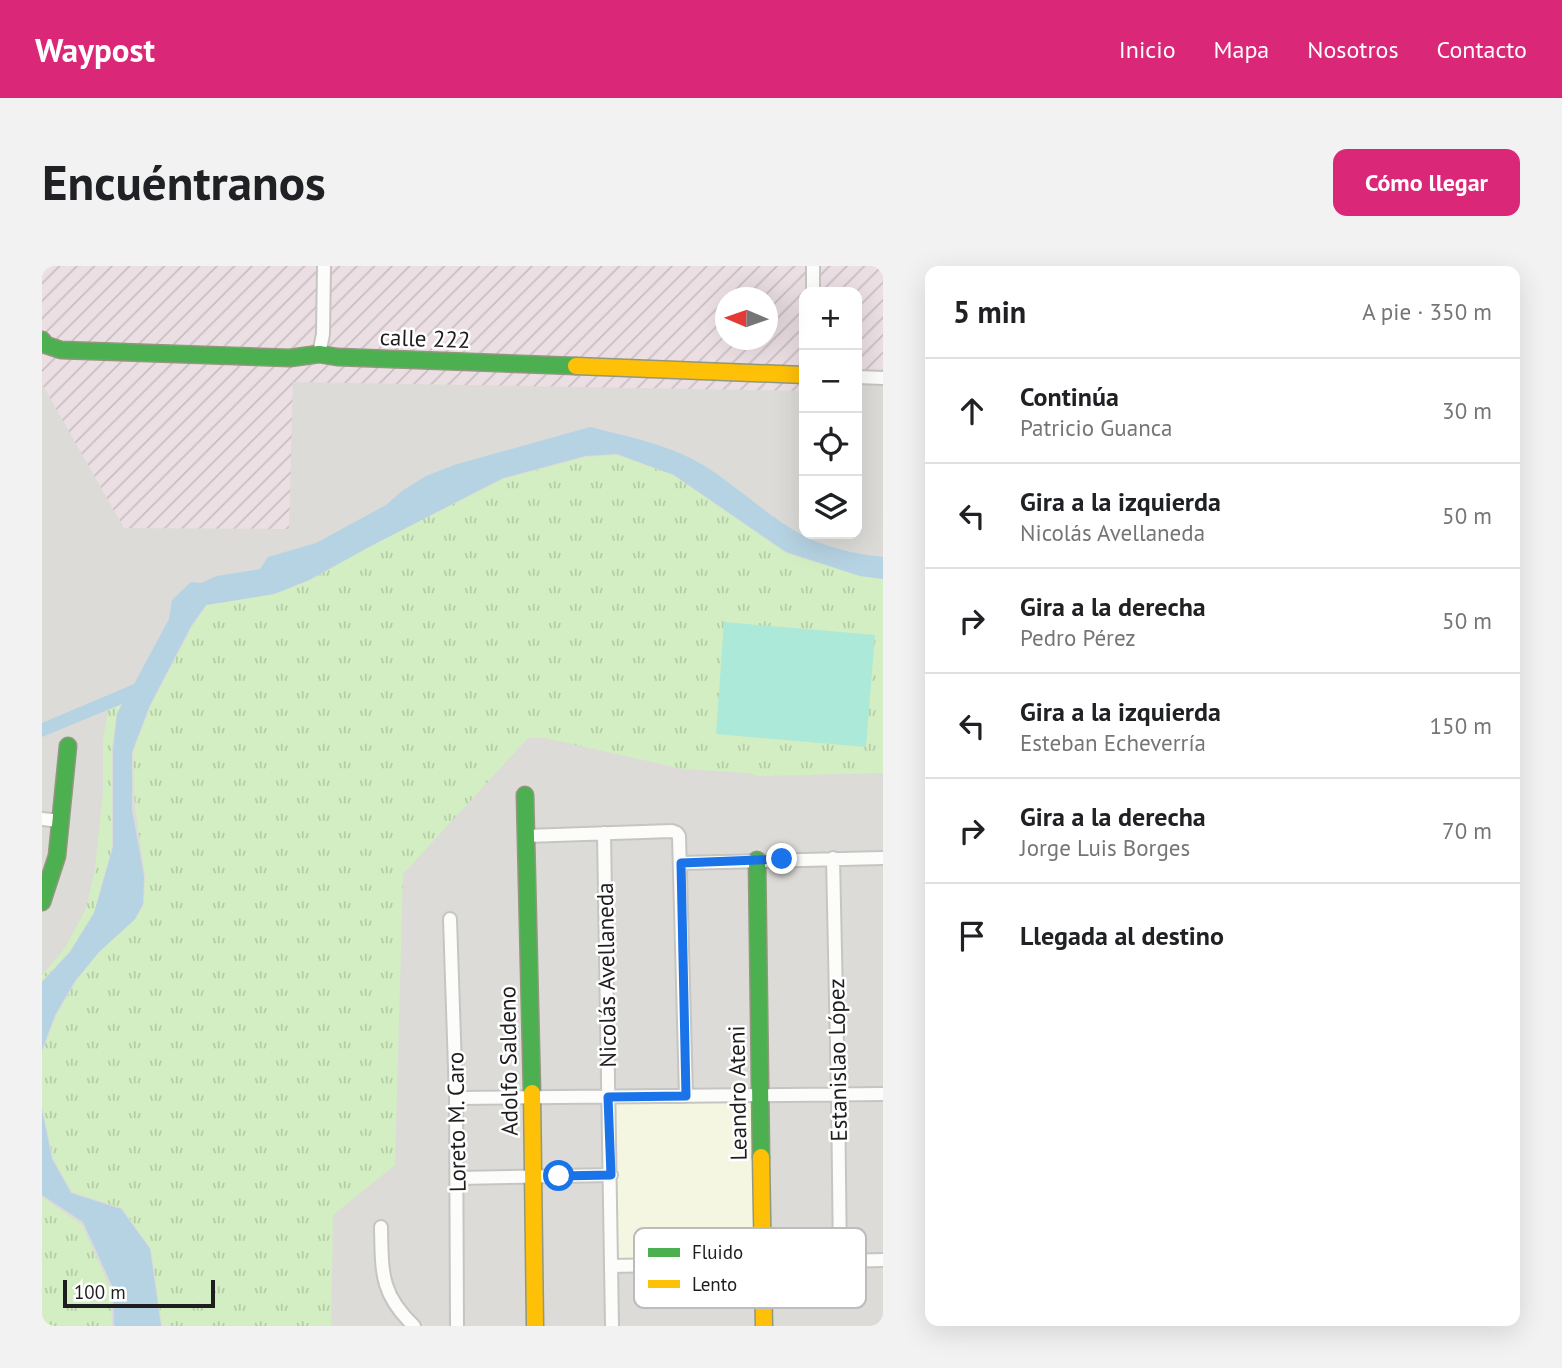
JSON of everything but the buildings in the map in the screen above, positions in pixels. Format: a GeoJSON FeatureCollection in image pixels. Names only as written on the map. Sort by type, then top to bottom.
{"type":"FeatureCollection","features":[{"type":"Feature","properties":{"kind":"street"},"geometry":{"type":"LineString","coordinates":[[319,354],[323,334],[324,266]]}},
{"type":"Feature","properties":{"kind":"street"},"geometry":{"type":"LineString","coordinates":[[813,266],[813,287]]}},
{"type":"Feature","properties":{"kind":"street","name":"calle 222"},"geometry":{"type":"LineString","coordinates":[[44,343],[61,349],[290,358],[319,354],[337,357],[799,375]]}},
{"type":"Feature","properties":{"kind":"street"},"geometry":{"type":"LineString","coordinates":[[862,377],[883,378]]}},
{"type":"Feature","properties":{"kind":"street"},"geometry":{"type":"LineString","coordinates":[[42,902],[57,856],[68,746]]}},
{"type":"Feature","properties":{"kind":"street","name":"Adolfo Saldeno"},"geometry":{"type":"LineString","coordinates":[[525,795],[535,1326]]}},
{"type":"Feature","properties":{"kind":"street"},"geometry":{"type":"LineString","coordinates":[[42,819],[60,821]]}},
{"type":"Feature","properties":{"kind":"street"},"geometry":{"type":"LineString","coordinates":[[526,836],[677,832],[681,863],[686,1096]]}},
{"type":"Feature","properties":{"kind":"street","name":"Nicolás Avellaneda"},"geometry":{"type":"LineString","coordinates":[[604,833],[612,1326]]}},
{"type":"Feature","properties":{"kind":"street","name":"Estanislao López"},"geometry":{"type":"LineString","coordinates":[[833,858],[840,1228]]}},
{"type":"Feature","properties":{"kind":"street"},"geometry":{"type":"LineString","coordinates":[[681,863],[883,858]]}},
{"type":"Feature","properties":{"kind":"street","name":"Leandro Ateni"},"geometry":{"type":"LineString","coordinates":[[757,860],[762,1228]]}},
{"type":"Feature","properties":{"kind":"street","name":"Loreto M. Caro"},"geometry":{"type":"LineString","coordinates":[[450,919],[456,1098],[457,1326]]}},
{"type":"Feature","properties":{"kind":"street"},"geometry":{"type":"LineString","coordinates":[[456,1098],[883,1094]]}},
{"type":"Feature","properties":{"kind":"street"},"geometry":{"type":"LineString","coordinates":[[457,1178],[611,1175]]}},
{"type":"Feature","properties":{"kind":"street"},"geometry":{"type":"LineString","coordinates":[[381,1227],[381,1256],[387,1287],[397,1309],[414,1326]]}},
{"type":"Feature","properties":{"kind":"street"},"geometry":{"type":"LineString","coordinates":[[612,1266],[634,1266]]}},
{"type":"Feature","properties":{"kind":"street","name":"Leandro Ateni"},"geometry":{"type":"LineString","coordinates":[[764,1308],[764,1326]]}},
{"type":"Feature","properties":{"kind":"shaded area"},"geometry":{"type":"Polygon","coordinates":[[[42,266],[883,266],[883,1326],[42,1326],[42,266]]]}},
{"type":"Feature","properties":{"kind":"shaded area"},"geometry":{"type":"Polygon","coordinates":[[[42,266],[883,266],[883,382],[862,384],[862,287],[799,287],[799,391],[293,382],[289,529],[124,528],[42,384],[42,266]]]}},
{"type":"Feature","properties":{"kind":"shaded area"},"geometry":{"type":"Polygon","coordinates":[[[752,1101],[757,1228],[634,1228],[634,1261],[616,1261],[616,1104],[752,1101]]]}},
{"type":"Feature","properties":{"kind":"green space"},"geometry":{"type":"Polygon","coordinates":[[[617,455],[673,475],[786,553],[860,576],[883,579],[883,773],[758,776],[749,773],[683,769],[545,738],[528,738],[403,874],[395,1165],[333,1215],[331,1326],[162,1326],[151,1249],[122,1208],[72,1192],[53,1158],[42,1106],[42,1053],[56,1016],[76,981],[99,952],[135,920],[144,904],[145,875],[135,807],[133,752],[151,705],[192,627],[207,605],[275,594],[310,580],[503,479],[585,457],[617,455]]]}},
{"type":"Feature","properties":{"kind":"green space"},"geometry":{"type":"Polygon","coordinates":[[[724,622],[875,635],[866,747],[716,734],[724,622]]]}},
{"type":"Feature","properties":{"kind":"green space"},"geometry":{"type":"Polygon","coordinates":[[[122,704],[116,715],[112,750],[112,847],[94,913],[70,951],[42,981],[42,975],[65,948],[86,909],[95,869],[103,791],[103,740],[108,710],[122,704]]]}},
{"type":"Feature","properties":{"kind":"green space"},"geometry":{"type":"Polygon","coordinates":[[[42,1197],[82,1225],[111,1290],[112,1326],[42,1326],[42,1197]]]}},
{"type":"Feature","properties":{"kind":"water"},"geometry":{"type":"Polygon","coordinates":[[[590,427],[648,442],[703,465],[799,533],[799,539],[811,539],[851,552],[883,557],[883,579],[860,576],[786,552],[674,475],[617,454],[585,456],[503,478],[309,580],[274,594],[206,605],[191,626],[150,705],[132,752],[132,810],[144,876],[143,904],[135,919],[99,952],[75,981],[55,1015],[42,1050],[42,982],[70,952],[94,913],[113,847],[113,750],[117,714],[122,704],[42,737],[42,723],[134,684],[169,619],[172,600],[191,582],[201,583],[217,576],[260,569],[268,557],[316,543],[386,505],[426,476],[454,465],[590,427]]]}},
{"type":"Feature","properties":{"kind":"water"},"geometry":{"type":"Polygon","coordinates":[[[42,1110],[52,1159],[71,1193],[121,1209],[150,1249],[161,1326],[114,1326],[113,1288],[83,1222],[42,1195],[42,1110]]]}},
{"type":"Feature","properties":{"kind":"traffic: fast"},"geometry":{"type":"LineString","coordinates":[[42,340],[46,345],[61,350],[290,358],[319,354],[337,357],[576,366]]}},
{"type":"Feature","properties":{"kind":"traffic: fast"},"geometry":{"type":"LineString","coordinates":[[42,902],[57,856],[68,746]]}},
{"type":"Feature","properties":{"kind":"traffic: fast"},"geometry":{"type":"LineString","coordinates":[[525,795],[532,1093]]}},
{"type":"Feature","properties":{"kind":"traffic: fast"},"geometry":{"type":"LineString","coordinates":[[757,860],[761,1157]]}},
{"type":"Feature","properties":{"kind":"traffic: slow"},"geometry":{"type":"LineString","coordinates":[[576,366],[799,375]]}},
{"type":"Feature","properties":{"kind":"traffic: slow"},"geometry":{"type":"LineString","coordinates":[[532,1093],[535,1326]]}},
{"type":"Feature","properties":{"kind":"traffic: slow"},"geometry":{"type":"LineString","coordinates":[[761,1157],[762,1228]]}},
{"type":"Feature","properties":{"kind":"traffic: slow"},"geometry":{"type":"LineString","coordinates":[[764,1308],[764,1326]]}},
{"type":"Feature","properties":{"kind":"route"},"geometry":{"type":"LineString","coordinates":[[559,1176],[611,1175],[608,1097],[686,1096],[681,863],[782,859]]}}]}
